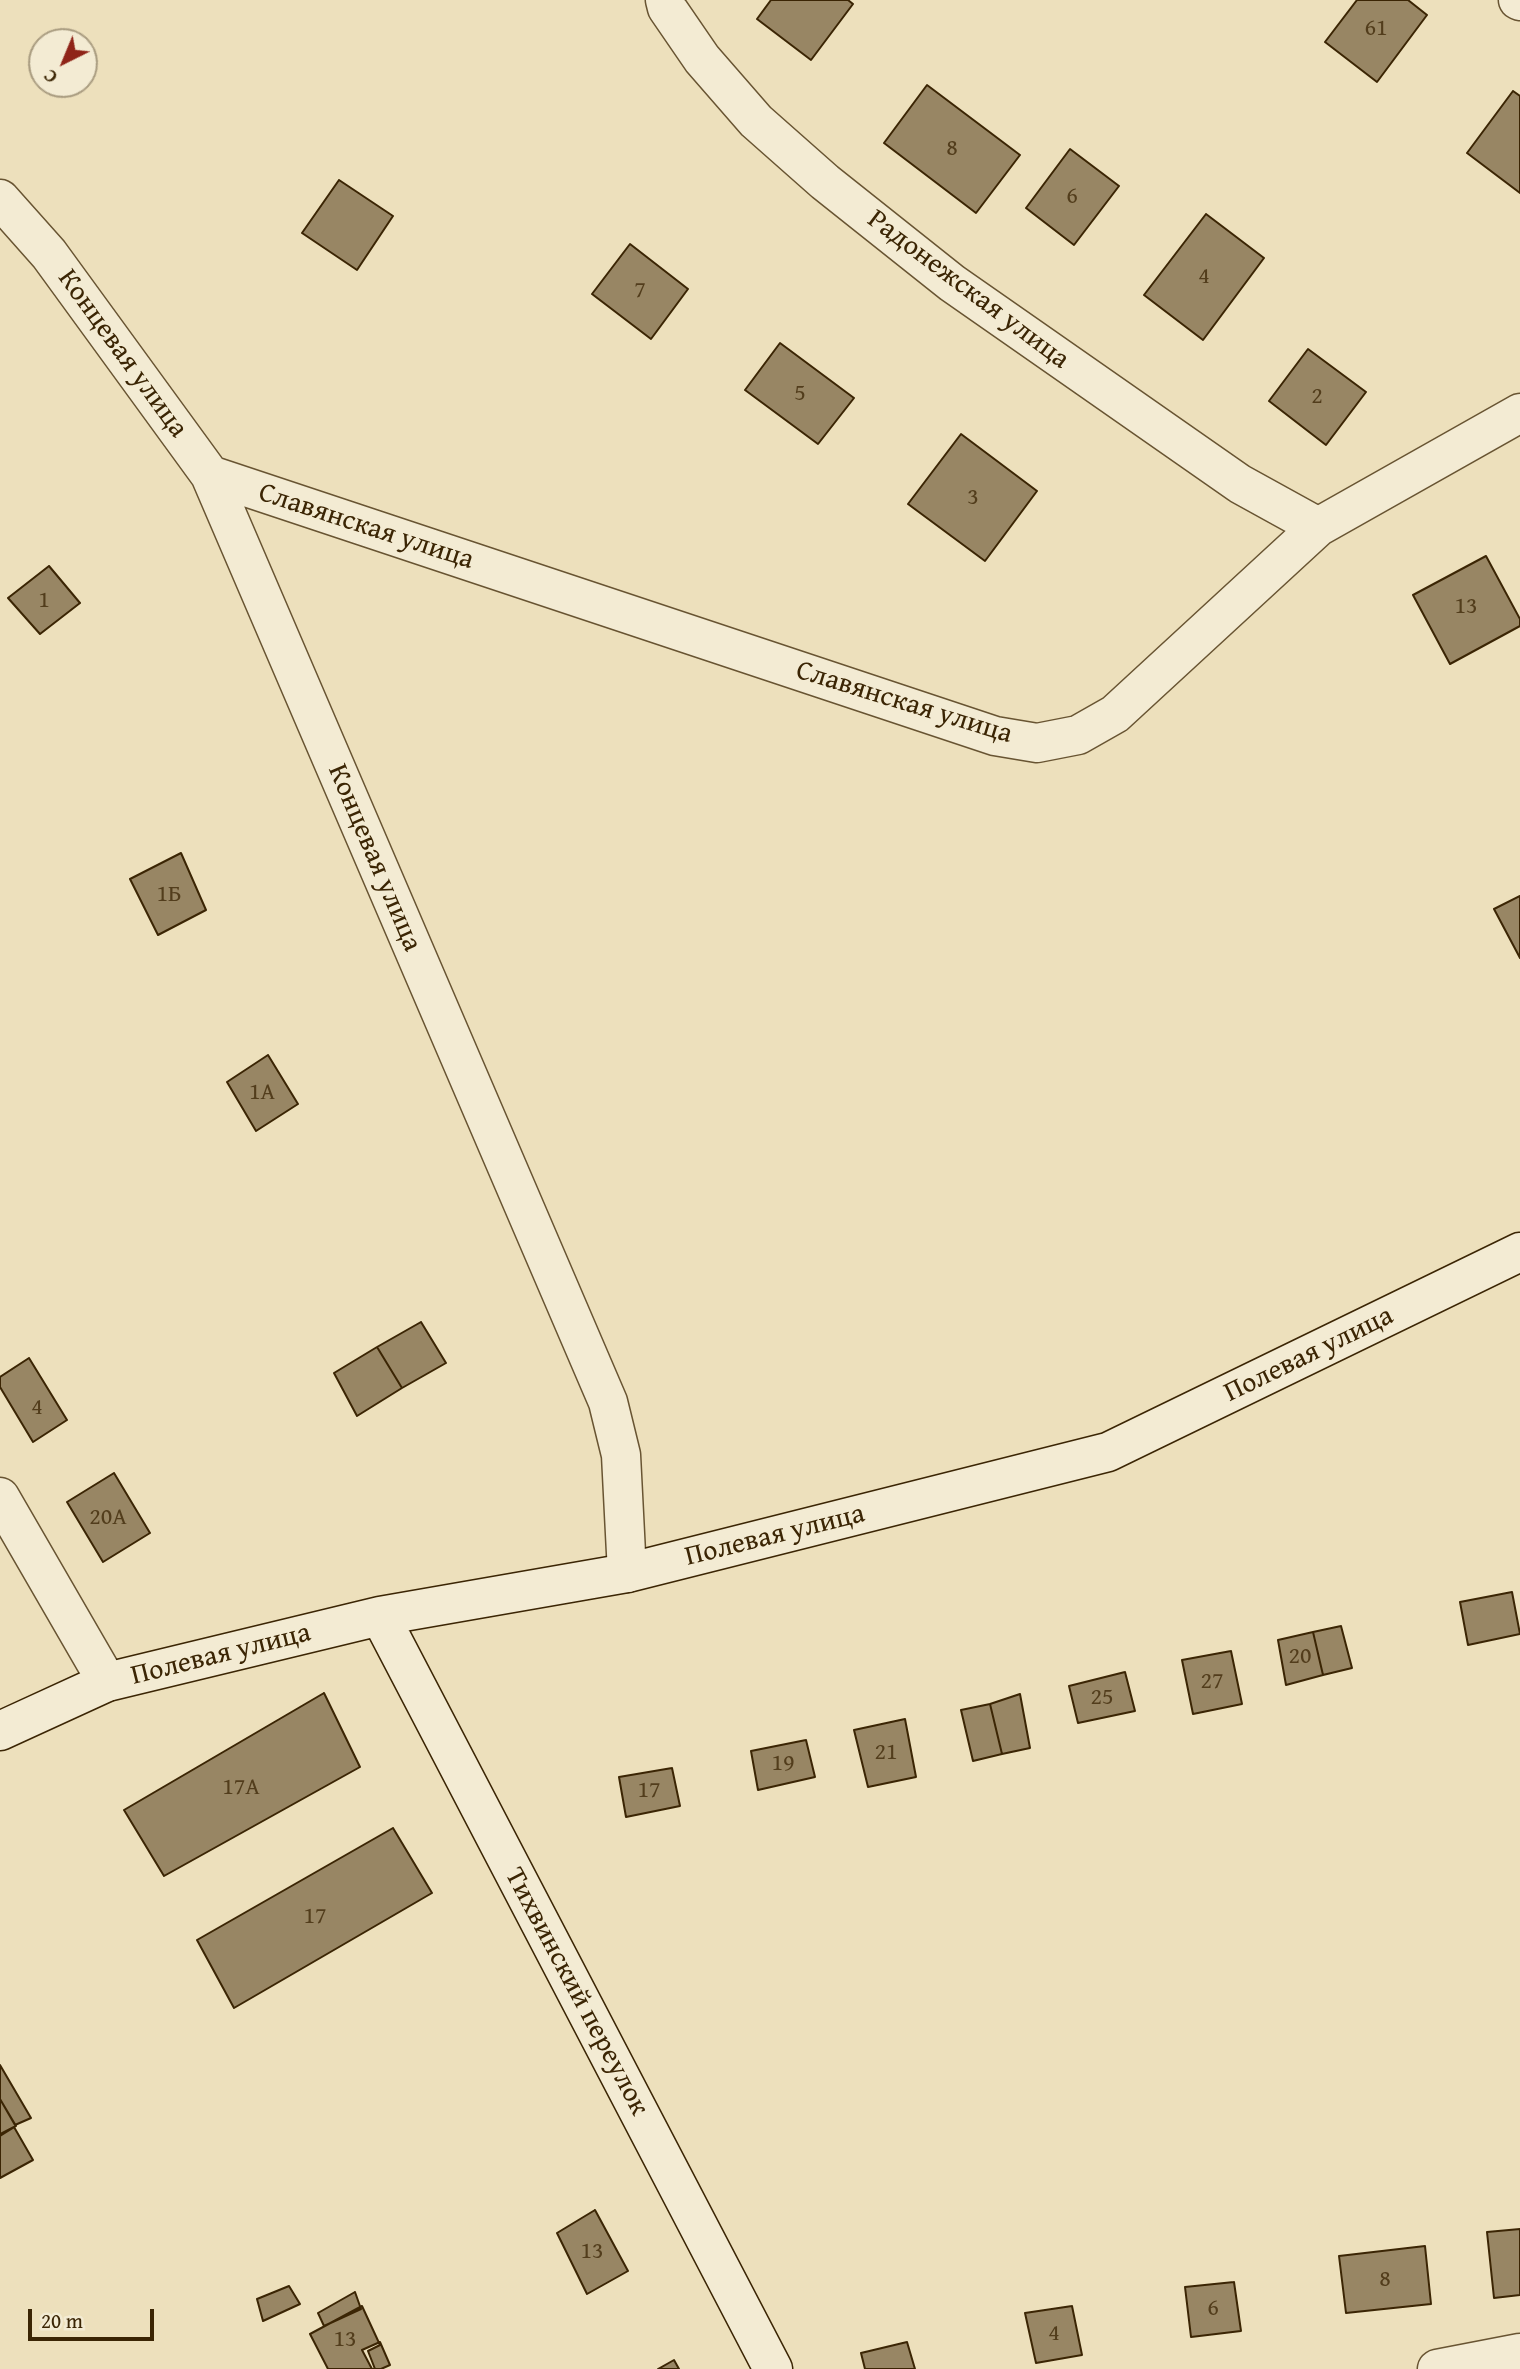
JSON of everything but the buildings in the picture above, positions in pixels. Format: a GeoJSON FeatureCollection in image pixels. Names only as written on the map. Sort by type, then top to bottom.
{"type":"FeatureCollection","features":[{"type":"Feature","properties":{"kind":"street","name":"Радонежская улица"},"geometry":{"type":"LineString","coordinates":[[665,0],[667,8],[702,59],[756,121],[835,190],[951,283],[1240,484],[1318,527]]}},
{"type":"Feature","properties":{"kind":"street","name":"Концевая улица"},"geometry":{"type":"LineString","coordinates":[[0,199],[49,254],[210,475],[608,1402],[621,1455],[627,1573]]}},
{"type":"Feature","properties":{"kind":"street","name":"Славянская улица"},"geometry":{"type":"LineString","coordinates":[[210,475],[995,736],[1037,743],[1078,735],[1115,714],[1318,527],[1520,413]]}},
{"type":"Feature","properties":{"kind":"street","name":"Полевая улица"},"geometry":{"type":"LineString","coordinates":[[0,1731],[107,1682],[380,1616],[627,1573],[1108,1452],[1520,1252]]}},
{"type":"Feature","properties":{"kind":"street"},"geometry":{"type":"LineString","coordinates":[[0,1497],[107,1682]]}},
{"type":"Feature","properties":{"kind":"street","name":"Тихвинский переулок"},"geometry":{"type":"LineString","coordinates":[[380,1616],[773,2369]]}},
{"type":"Feature","properties":{"kind":"street"},"geometry":{"type":"LineString","coordinates":[[1437,2369],[1520,2353]]}}]}
